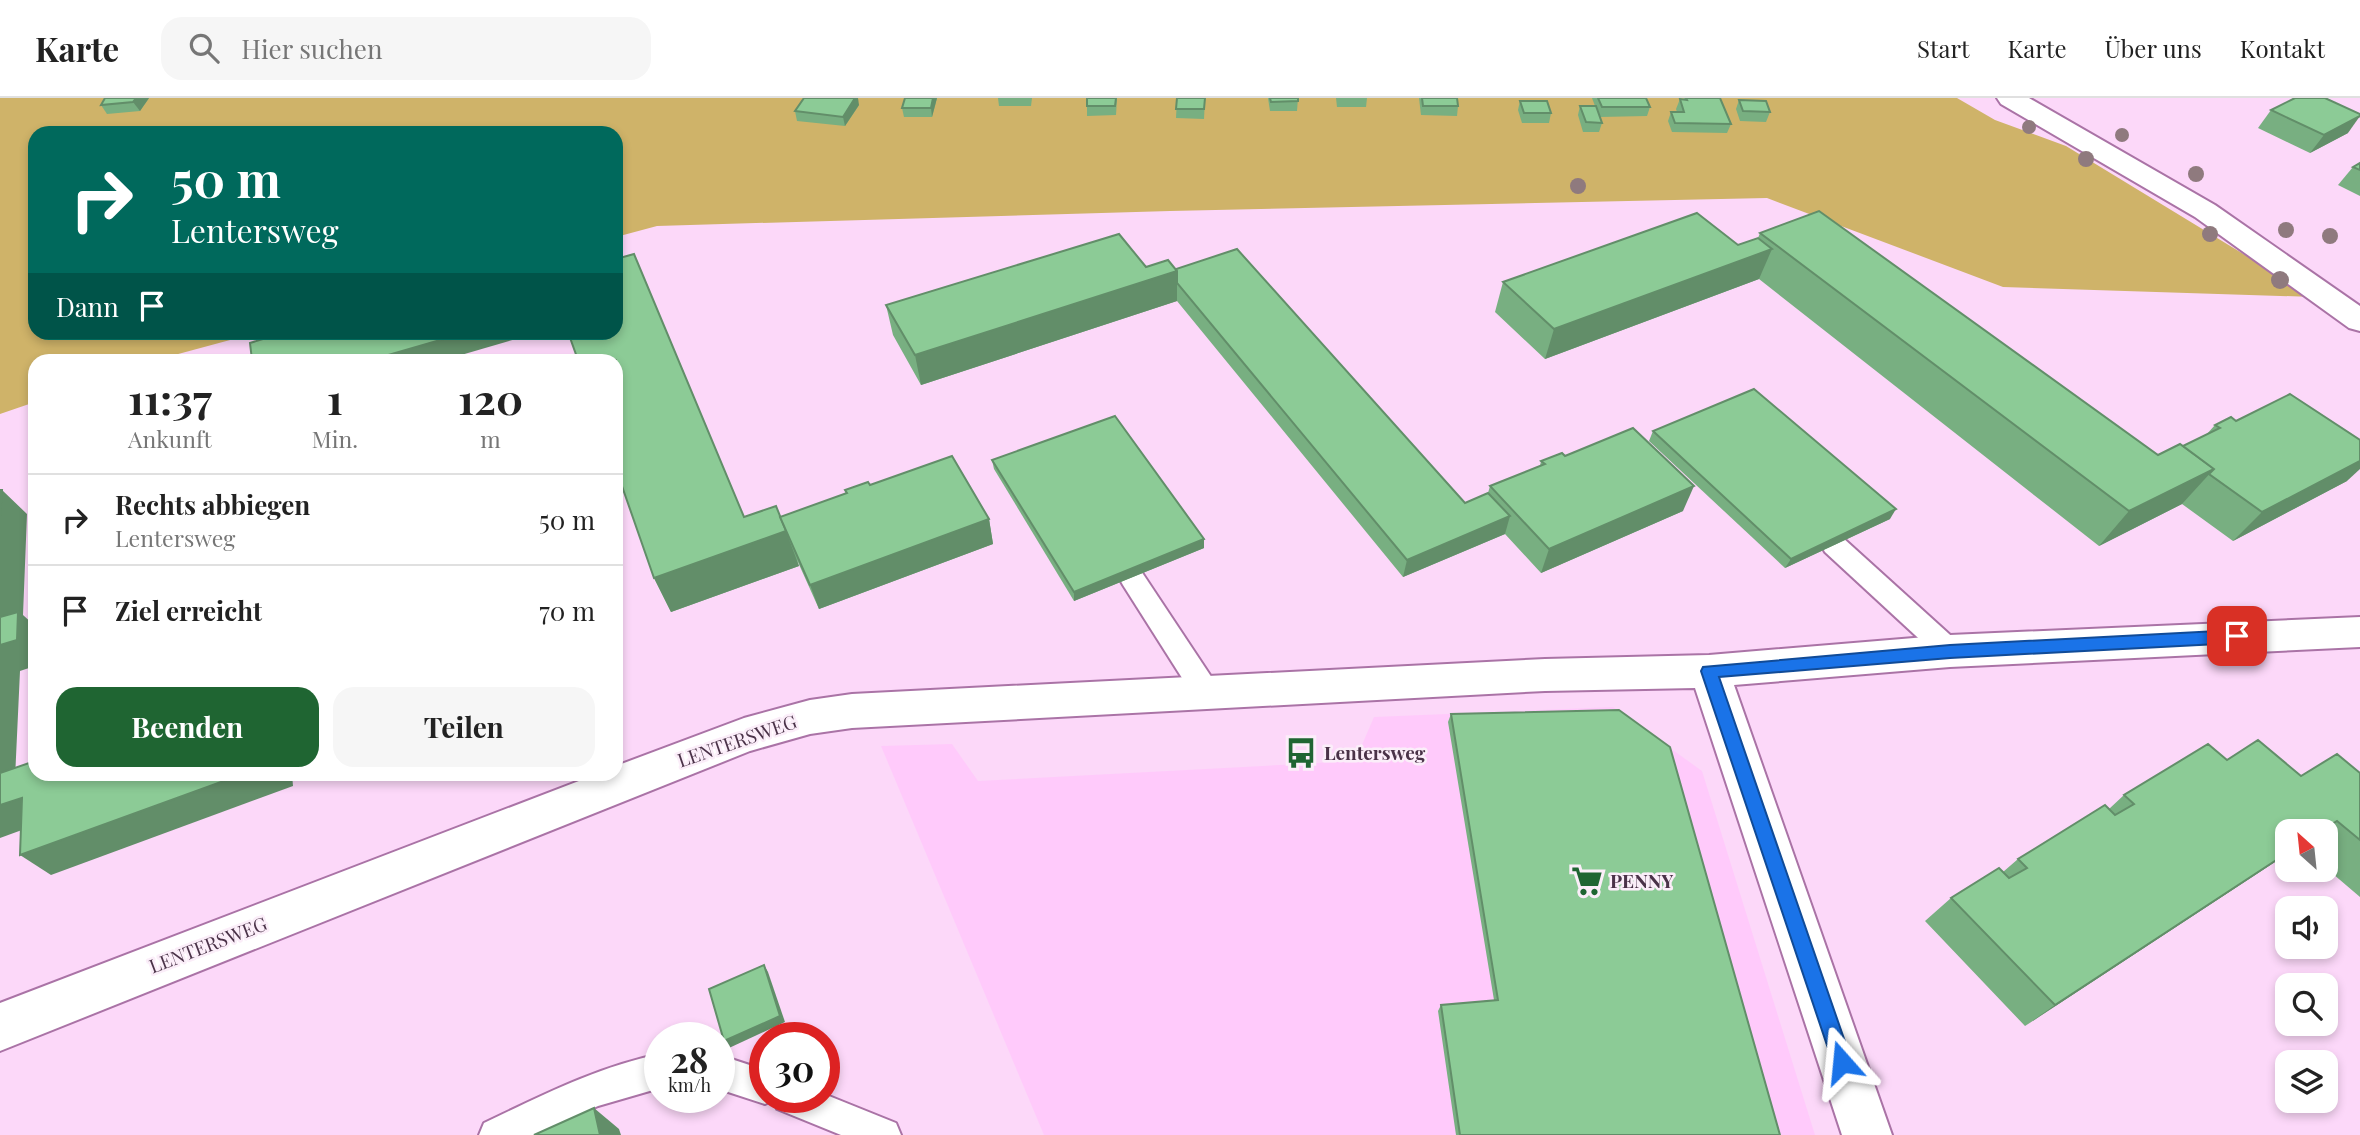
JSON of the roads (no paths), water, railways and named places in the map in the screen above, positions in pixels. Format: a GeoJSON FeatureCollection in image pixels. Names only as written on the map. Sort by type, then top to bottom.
{"type":"FeatureCollection","features":[{"type":"Feature","properties":{"kind":"street"},"geometry":{"type":"LineString","coordinates":[[2010,98],[2205,211],[2360,321]]}},
{"type":"Feature","properties":{"kind":"street","name":"LENTERSWEG"},"geometry":{"type":"LineString","coordinates":[[0,1027],[732,739],[784,723],[852,711],[1545,675],[1709,671],[1950,651],[2360,632]]}},
{"type":"Feature","properties":{"kind":"street"},"geometry":{"type":"LineString","coordinates":[[1709,671],[1867,1135]]}},
{"type":"Feature","properties":{"kind":"lane"},"geometry":{"type":"LineString","coordinates":[[1834,545],[1950,651]]}},
{"type":"Feature","properties":{"kind":"lane"},"geometry":{"type":"LineString","coordinates":[[1132,578],[1206,692]]}},
{"type":"Feature","properties":{"kind":"lane"},"geometry":{"type":"LineString","coordinates":[[496,1135],[588,1094],[644,1074]]}},
{"type":"Feature","properties":{"kind":"lane"},"geometry":{"type":"LineString","coordinates":[[829,1113],[884,1135]]}},
{"type":"Feature","properties":{"kind":"place","name":"Lentersweg"},"geometry":{"type":"Point","coordinates":[1301,753]}},
{"type":"Feature","properties":{"kind":"place","name":"PENNY"},"geometry":{"type":"Point","coordinates":[1587,881]}}]}
